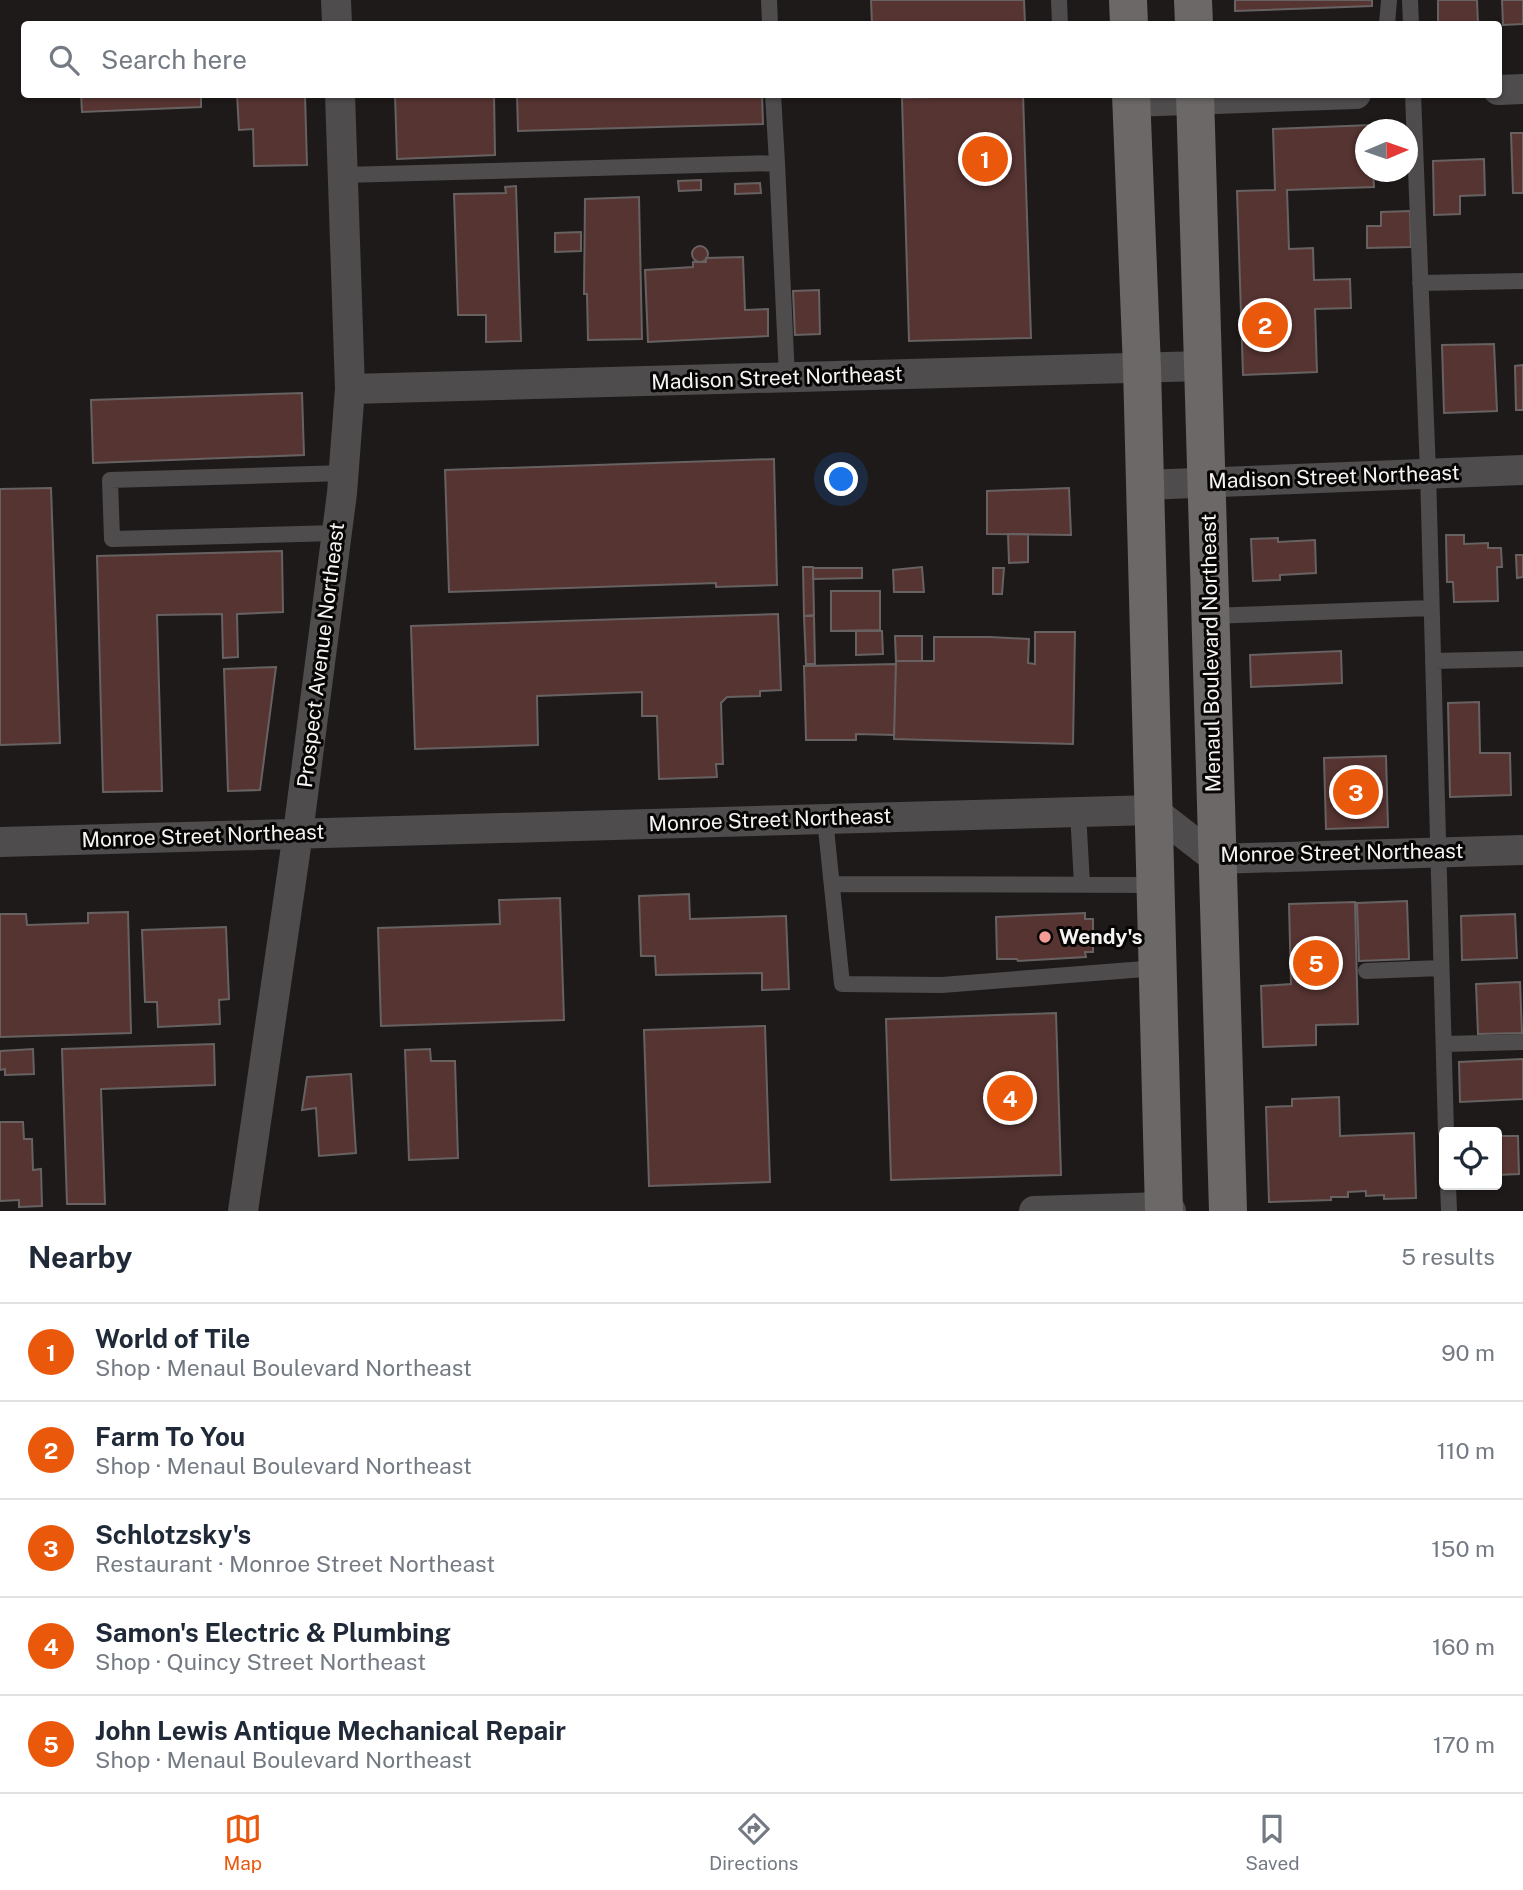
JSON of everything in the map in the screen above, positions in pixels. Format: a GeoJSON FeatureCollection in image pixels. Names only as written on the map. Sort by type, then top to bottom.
{"type":"FeatureCollection","features":[{"type":"Feature","properties":{"kind":"main road"},"geometry":{"type":"LineString","coordinates":[[1128,0],[1129,21]]}},
{"type":"Feature","properties":{"kind":"main road"},"geometry":{"type":"LineString","coordinates":[[1193,0],[1194,21]]}},
{"type":"Feature","properties":{"kind":"main road"},"geometry":{"type":"LineString","coordinates":[[1131,98],[1142,368],[1157,968],[1166,1210]]}},
{"type":"Feature","properties":{"kind":"main road","name":"Menaul Boulevard Northeast"},"geometry":{"type":"LineString","coordinates":[[1195,98],[1228,1211]]}},
{"type":"Feature","properties":{"kind":"street"},"geometry":{"type":"LineString","coordinates":[[336,0],[337,21]]}},
{"type":"Feature","properties":{"kind":"street"},"geometry":{"type":"LineString","coordinates":[[1502,90],[1523,89]]}},
{"type":"Feature","properties":{"kind":"street","name":"Prospect Avenue Northeast"},"geometry":{"type":"LineString","coordinates":[[243,1211],[298,833],[344,473],[350,389],[340,98]]}},
{"type":"Feature","properties":{"kind":"street","name":"Madison Street Northeast"},"geometry":{"type":"LineString","coordinates":[[350,389],[1204,366]]}},
{"type":"Feature","properties":{"kind":"street","name":"Madison Street Northeast"},"geometry":{"type":"LineString","coordinates":[[1144,485],[1523,470]]}},
{"type":"Feature","properties":{"kind":"street","name":"Monroe Street Northeast"},"geometry":{"type":"LineString","coordinates":[[0,842],[1153,810],[1216,859],[1523,850]]}},
{"type":"Feature","properties":{"kind":"street"},"geometry":{"type":"LineString","coordinates":[[1034,1211],[1166,1210]]}},
{"type":"Feature","properties":{"kind":"lane"},"geometry":{"type":"LineString","coordinates":[[769,0],[770,21]]}},
{"type":"Feature","properties":{"kind":"lane"},"geometry":{"type":"LineString","coordinates":[[1059,0],[1060,21]]}},
{"type":"Feature","properties":{"kind":"lane"},"geometry":{"type":"LineString","coordinates":[[1387,21],[1389,0]]}},
{"type":"Feature","properties":{"kind":"lane"},"geometry":{"type":"LineString","coordinates":[[1410,0],[1411,21]]}},
{"type":"Feature","properties":{"kind":"lane"},"geometry":{"type":"LineString","coordinates":[[774,98],[787,377]]}},
{"type":"Feature","properties":{"kind":"lane"},"geometry":{"type":"LineString","coordinates":[[1413,98],[1428,472],[1446,1127]]}},
{"type":"Feature","properties":{"kind":"lane"},"geometry":{"type":"LineString","coordinates":[[343,175],[777,163]]}},
{"type":"Feature","properties":{"kind":"lane"},"geometry":{"type":"LineString","coordinates":[[1420,282],[1523,281]]}},
{"type":"Feature","properties":{"kind":"lane"},"geometry":{"type":"LineString","coordinates":[[337,533],[112,539],[110,480],[344,473]]}},
{"type":"Feature","properties":{"kind":"lane"},"geometry":{"type":"LineString","coordinates":[[1210,616],[1431,608]]}},
{"type":"Feature","properties":{"kind":"lane"},"geometry":{"type":"LineString","coordinates":[[1433,661],[1523,659]]}},
{"type":"Feature","properties":{"kind":"lane"},"geometry":{"type":"LineString","coordinates":[[1078,813],[1082,884]]}},
{"type":"Feature","properties":{"kind":"lane"},"geometry":{"type":"LineString","coordinates":[[825,819],[842,984],[942,985],[1157,968]]}},
{"type":"Feature","properties":{"kind":"lane"},"geometry":{"type":"LineString","coordinates":[[833,884],[1155,885]]}},
{"type":"Feature","properties":{"kind":"lane"},"geometry":{"type":"LineString","coordinates":[[1366,971],[1441,968]]}},
{"type":"Feature","properties":{"kind":"lane"},"geometry":{"type":"LineString","coordinates":[[1444,1044],[1523,1042]]}},
{"type":"Feature","properties":{"kind":"lane"},"geometry":{"type":"LineString","coordinates":[[1448,1190],[1449,1211]]}},
{"type":"Feature","properties":{"kind":"building"},"geometry":{"type":"Polygon","coordinates":[[[871,0],[1024,0],[1025,21],[872,21],[871,0]]]}},
{"type":"Feature","properties":{"kind":"building"},"geometry":{"type":"Polygon","coordinates":[[[1235,0],[1372,0],[1372,6],[1235,11],[1235,0]]]}},
{"type":"Feature","properties":{"kind":"building"},"geometry":{"type":"Polygon","coordinates":[[[1438,0],[1477,0],[1478,21],[1438,21],[1438,0]]]}},
{"type":"Feature","properties":{"kind":"building"},"geometry":{"type":"Polygon","coordinates":[[[1502,0],[1523,0],[1523,24],[1503,25],[1502,0]]]}},
{"type":"Feature","properties":{"kind":"building"},"geometry":{"type":"Polygon","coordinates":[[[81,98],[201,98],[201,107],[82,112],[81,98]]]}},
{"type":"Feature","properties":{"kind":"building"},"geometry":{"type":"Polygon","coordinates":[[[237,98],[305,98],[307,165],[254,166],[253,129],[239,130],[237,98]]]}},
{"type":"Feature","properties":{"kind":"building"},"geometry":{"type":"Polygon","coordinates":[[[395,98],[494,98],[495,155],[397,159],[395,98]]]}},
{"type":"Feature","properties":{"kind":"building"},"geometry":{"type":"Polygon","coordinates":[[[517,98],[762,98],[763,124],[518,131],[517,98]]]}},
{"type":"Feature","properties":{"kind":"building"},"geometry":{"type":"Polygon","coordinates":[[[902,98],[1023,98],[1031,338],[909,341],[902,98]]]}},
{"type":"Feature","properties":{"kind":"building"},"geometry":{"type":"Polygon","coordinates":[[[1355,126],[1355,182],[1374,182],[1374,187],[1287,190],[1289,249],[1313,248],[1314,280],[1350,279],[1351,308],[1315,309],[1317,372],[1243,375],[1237,191],[1275,190],[1273,129],[1355,126]]]}},
{"type":"Feature","properties":{"kind":"building"},"geometry":{"type":"Polygon","coordinates":[[[1511,133],[1523,133],[1523,193],[1513,193],[1511,133]]]}},
{"type":"Feature","properties":{"kind":"building"},"geometry":{"type":"Polygon","coordinates":[[[1484,159],[1485,195],[1460,196],[1460,214],[1434,215],[1433,161],[1484,159]]]}},
{"type":"Feature","properties":{"kind":"building"},"geometry":{"type":"Polygon","coordinates":[[[701,180],[701,190],[679,191],[678,181],[701,180]]]}},
{"type":"Feature","properties":{"kind":"building"},"geometry":{"type":"Polygon","coordinates":[[[760,183],[761,193],[735,194],[735,184],[760,183]]]}},
{"type":"Feature","properties":{"kind":"building"},"geometry":{"type":"Polygon","coordinates":[[[516,186],[521,341],[486,342],[486,315],[458,315],[454,194],[506,193],[505,187],[516,186]]]}},
{"type":"Feature","properties":{"kind":"building"},"geometry":{"type":"Polygon","coordinates":[[[639,197],[642,339],[588,340],[587,294],[584,294],[585,199],[639,197]]]}},
{"type":"Feature","properties":{"kind":"building"},"geometry":{"type":"Polygon","coordinates":[[[1410,211],[1411,247],[1367,248],[1367,226],[1381,226],[1381,212],[1410,211]]]}},
{"type":"Feature","properties":{"kind":"building"},"geometry":{"type":"Polygon","coordinates":[[[581,232],[581,251],[555,252],[555,233],[581,232]]]}},
{"type":"Feature","properties":{"kind":"building"},"geometry":{"type":"Polygon","coordinates":[[[700,246],[706,248],[706,260],[700,262],[694,260],[692,254],[694,248],[700,246]]]}},
{"type":"Feature","properties":{"kind":"building"},"geometry":{"type":"Polygon","coordinates":[[[743,257],[745,310],[768,309],[768,336],[648,342],[645,270],[693,267],[693,262],[706,262],[706,258],[743,257]]]}},
{"type":"Feature","properties":{"kind":"building"},"geometry":{"type":"Polygon","coordinates":[[[819,290],[820,334],[795,335],[793,291],[819,290]]]}},
{"type":"Feature","properties":{"kind":"building"},"geometry":{"type":"Polygon","coordinates":[[[1494,344],[1497,411],[1444,413],[1442,345],[1494,344]]]}},
{"type":"Feature","properties":{"kind":"building"},"geometry":{"type":"Polygon","coordinates":[[[1523,365],[1523,410],[1516,410],[1515,366],[1523,365]]]}},
{"type":"Feature","properties":{"kind":"building"},"geometry":{"type":"Polygon","coordinates":[[[302,393],[304,455],[93,463],[91,400],[302,393]]]}},
{"type":"Feature","properties":{"kind":"building"},"geometry":{"type":"Polygon","coordinates":[[[774,459],[777,585],[716,587],[716,583],[449,592],[445,470],[774,459]]]}},
{"type":"Feature","properties":{"kind":"building"},"geometry":{"type":"Polygon","coordinates":[[[51,488],[60,743],[0,745],[0,489],[51,488]]]}},
{"type":"Feature","properties":{"kind":"building"},"geometry":{"type":"Polygon","coordinates":[[[1069,488],[1071,535],[987,534],[987,491],[1069,488]]]}},
{"type":"Feature","properties":{"kind":"building"},"geometry":{"type":"Polygon","coordinates":[[[1008,534],[1028,534],[1028,562],[1009,563],[1008,534]]]}},
{"type":"Feature","properties":{"kind":"building"},"geometry":{"type":"Polygon","coordinates":[[[1446,535],[1464,535],[1464,544],[1488,543],[1488,548],[1501,548],[1502,567],[1497,567],[1498,601],[1454,602],[1453,582],[1447,582],[1446,535]]]}},
{"type":"Feature","properties":{"kind":"building"},"geometry":{"type":"Polygon","coordinates":[[[1278,538],[1278,542],[1315,540],[1316,573],[1280,575],[1280,580],[1253,581],[1251,539],[1278,538]]]}},
{"type":"Feature","properties":{"kind":"building"},"geometry":{"type":"Polygon","coordinates":[[[282,551],[283,612],[237,614],[238,657],[223,658],[222,614],[157,615],[162,791],[103,792],[97,556],[282,551]]]}},
{"type":"Feature","properties":{"kind":"building"},"geometry":{"type":"Polygon","coordinates":[[[1516,555],[1523,555],[1523,577],[1517,578],[1516,555]]]}},
{"type":"Feature","properties":{"kind":"building"},"geometry":{"type":"Polygon","coordinates":[[[803,567],[813,567],[814,615],[804,616],[803,567]]]}},
{"type":"Feature","properties":{"kind":"building"},"geometry":{"type":"Polygon","coordinates":[[[922,567],[924,592],[894,592],[893,570],[922,567]]]}},
{"type":"Feature","properties":{"kind":"building"},"geometry":{"type":"Polygon","coordinates":[[[813,568],[862,568],[862,578],[813,579],[813,568]]]}},
{"type":"Feature","properties":{"kind":"building"},"geometry":{"type":"Polygon","coordinates":[[[993,568],[1004,568],[1002,594],[993,594],[993,568]]]}},
{"type":"Feature","properties":{"kind":"building"},"geometry":{"type":"Polygon","coordinates":[[[831,591],[880,591],[880,630],[831,631],[831,591]]]}},
{"type":"Feature","properties":{"kind":"building"},"geometry":{"type":"Polygon","coordinates":[[[778,614],[781,690],[760,691],[760,696],[727,697],[721,703],[723,764],[716,764],[717,777],[659,779],[657,716],[642,716],[642,692],[537,696],[538,745],[415,749],[411,626],[778,614]]]}},
{"type":"Feature","properties":{"kind":"building"},"geometry":{"type":"Polygon","coordinates":[[[804,616],[814,616],[815,664],[806,664],[804,616]]]}},
{"type":"Feature","properties":{"kind":"building"},"geometry":{"type":"Polygon","coordinates":[[[856,631],[882,631],[883,654],[856,655],[856,631]]]}},
{"type":"Feature","properties":{"kind":"building"},"geometry":{"type":"Polygon","coordinates":[[[1035,632],[1075,632],[1073,744],[894,739],[896,661],[934,661],[934,637],[990,637],[1029,639],[1028,663],[1035,664],[1035,632]]]}},
{"type":"Feature","properties":{"kind":"building"},"geometry":{"type":"Polygon","coordinates":[[[895,636],[922,636],[922,661],[896,661],[895,636]]]}},
{"type":"Feature","properties":{"kind":"building"},"geometry":{"type":"Polygon","coordinates":[[[1341,651],[1342,683],[1251,687],[1250,655],[1341,651]]]}},
{"type":"Feature","properties":{"kind":"building"},"geometry":{"type":"Polygon","coordinates":[[[896,664],[894,735],[856,734],[856,740],[806,740],[804,666],[896,664]]]}},
{"type":"Feature","properties":{"kind":"building"},"geometry":{"type":"Polygon","coordinates":[[[276,667],[260,790],[228,791],[224,669],[276,667]]]}},
{"type":"Feature","properties":{"kind":"building"},"geometry":{"type":"Polygon","coordinates":[[[1479,702],[1480,753],[1510,753],[1511,795],[1450,797],[1448,703],[1479,702]]]}},
{"type":"Feature","properties":{"kind":"building"},"geometry":{"type":"Polygon","coordinates":[[[1386,756],[1388,827],[1326,829],[1324,758],[1386,756]]]}},
{"type":"Feature","properties":{"kind":"building"},"geometry":{"type":"Polygon","coordinates":[[[689,894],[690,919],[786,916],[789,989],[762,990],[762,973],[656,975],[655,956],[641,956],[639,896],[689,894]]]}},
{"type":"Feature","properties":{"kind":"building"},"geometry":{"type":"Polygon","coordinates":[[[560,898],[564,1020],[381,1026],[378,928],[500,924],[499,900],[560,898]]]}},
{"type":"Feature","properties":{"kind":"building"},"geometry":{"type":"Polygon","coordinates":[[[1407,901],[1409,959],[1359,961],[1357,903],[1407,901]]]}},
{"type":"Feature","properties":{"kind":"building"},"geometry":{"type":"Polygon","coordinates":[[[1355,902],[1358,1024],[1316,1025],[1316,1045],[1263,1047],[1261,986],[1291,984],[1289,904],[1355,902]]]}},
{"type":"Feature","properties":{"kind":"building"},"geometry":{"type":"Polygon","coordinates":[[[128,912],[131,1033],[0,1037],[0,914],[26,914],[27,925],[88,923],[88,913],[128,912]]]}},
{"type":"Feature","properties":{"kind":"building"},"geometry":{"type":"Polygon","coordinates":[[[1085,913],[1085,919],[1093,919],[1093,952],[1085,952],[1086,957],[1018,961],[997,959],[996,917],[1085,913]]]}},
{"type":"Feature","properties":{"kind":"building"},"geometry":{"type":"Polygon","coordinates":[[[1515,914],[1517,958],[1462,960],[1461,916],[1515,914]]]}},
{"type":"Feature","properties":{"kind":"building"},"geometry":{"type":"Polygon","coordinates":[[[226,927],[229,999],[219,1000],[220,1024],[158,1027],[157,1002],[145,1002],[142,930],[226,927]]]}},
{"type":"Feature","properties":{"kind":"building"},"geometry":{"type":"Polygon","coordinates":[[[1520,982],[1522,1033],[1478,1034],[1476,984],[1520,982]]]}},
{"type":"Feature","properties":{"kind":"building"},"geometry":{"type":"Polygon","coordinates":[[[1056,1013],[1061,1175],[891,1180],[886,1019],[1056,1013]]]}},
{"type":"Feature","properties":{"kind":"building"},"geometry":{"type":"Polygon","coordinates":[[[765,1026],[770,1182],[649,1186],[644,1030],[765,1026]]]}},
{"type":"Feature","properties":{"kind":"building"},"geometry":{"type":"Polygon","coordinates":[[[214,1044],[215,1085],[101,1089],[105,1204],[67,1204],[62,1049],[214,1044]]]}},
{"type":"Feature","properties":{"kind":"building"},"geometry":{"type":"Polygon","coordinates":[[[33,1049],[34,1074],[5,1075],[5,1069],[0,1070],[0,1051],[33,1049]]]}},
{"type":"Feature","properties":{"kind":"building"},"geometry":{"type":"Polygon","coordinates":[[[430,1049],[431,1061],[455,1061],[458,1158],[409,1160],[405,1050],[430,1049]]]}},
{"type":"Feature","properties":{"kind":"building"},"geometry":{"type":"Polygon","coordinates":[[[1523,1059],[1523,1099],[1460,1102],[1459,1062],[1523,1059]]]}},
{"type":"Feature","properties":{"kind":"building"},"geometry":{"type":"Polygon","coordinates":[[[351,1074],[356,1153],[319,1156],[316,1108],[302,1110],[307,1077],[351,1074]]]}},
{"type":"Feature","properties":{"kind":"building"},"geometry":{"type":"Polygon","coordinates":[[[1339,1097],[1340,1136],[1414,1133],[1416,1198],[1384,1199],[1384,1195],[1366,1196],[1366,1191],[1348,1192],[1348,1197],[1331,1197],[1331,1200],[1269,1202],[1266,1107],[1292,1106],[1292,1099],[1339,1097]]]}},
{"type":"Feature","properties":{"kind":"building"},"geometry":{"type":"Polygon","coordinates":[[[0,1122],[23,1122],[24,1139],[32,1139],[33,1170],[41,1169],[42,1206],[19,1207],[19,1200],[0,1201],[0,1122]]]}},
{"type":"Feature","properties":{"kind":"building"},"geometry":{"type":"Polygon","coordinates":[[[1502,1136],[1518,1136],[1519,1174],[1502,1175],[1502,1136]]]}},
{"type":"Feature","properties":{"kind":"place","name":"World of Tile"},"geometry":{"type":"Point","coordinates":[985,159]}},
{"type":"Feature","properties":{"kind":"place","name":"Farm To You"},"geometry":{"type":"Point","coordinates":[1265,325]}},
{"type":"Feature","properties":{"kind":"place","name":"Schlotzsky's"},"geometry":{"type":"Point","coordinates":[1356,792]}},
{"type":"Feature","properties":{"kind":"place","name":"Wendy's"},"geometry":{"type":"Point","coordinates":[1045,937]}},
{"type":"Feature","properties":{"kind":"place","name":"John Lewis Antique Mechanical Repair"},"geometry":{"type":"Point","coordinates":[1316,963]}},
{"type":"Feature","properties":{"kind":"place","name":"Samon's Electric & Plumbing"},"geometry":{"type":"Point","coordinates":[1010,1098]}}]}
